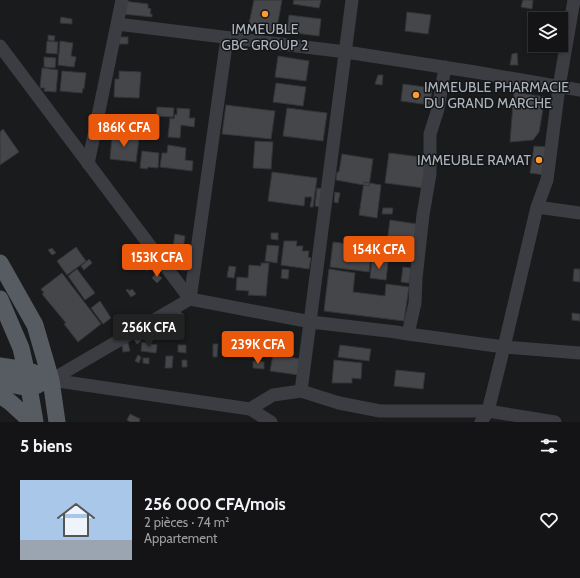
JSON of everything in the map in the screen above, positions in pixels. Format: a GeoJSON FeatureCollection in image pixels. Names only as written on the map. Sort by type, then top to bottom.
{"type":"FeatureCollection","features":[{"type":"Feature","properties":{"kind":"main road"},"geometry":{"type":"LineString","coordinates":[[0,263],[35,325],[51,380],[57,422]]}},
{"type":"Feature","properties":{"kind":"main road"},"geometry":{"type":"LineString","coordinates":[[1,306],[21,348],[34,422]]}},
{"type":"Feature","properties":{"kind":"main road"},"geometry":{"type":"LineString","coordinates":[[0,366],[26,370],[51,380]]}},
{"type":"Feature","properties":{"kind":"main road"},"geometry":{"type":"LineString","coordinates":[[0,382],[29,388],[51,380]]}},
{"type":"Feature","properties":{"kind":"main road"},"geometry":{"type":"LineString","coordinates":[[0,395],[34,422]]}},
{"type":"Feature","properties":{"kind":"street"},"geometry":{"type":"LineString","coordinates":[[88,164],[122,0]]}},
{"type":"Feature","properties":{"kind":"street"},"geometry":{"type":"LineString","coordinates":[[301,391],[352,0]]}},
{"type":"Feature","properties":{"kind":"street"},"geometry":{"type":"LineString","coordinates":[[484,416],[504,347],[537,207],[546,180],[559,87],[574,0]]}},
{"type":"Feature","properties":{"kind":"street"},"geometry":{"type":"LineString","coordinates":[[117,24],[346,52],[580,90]]}},
{"type":"Feature","properties":{"kind":"street"},"geometry":{"type":"LineString","coordinates":[[190,299],[227,38]]}},
{"type":"Feature","properties":{"kind":"street"},"geometry":{"type":"LineString","coordinates":[[0,46],[190,299]]}},
{"type":"Feature","properties":{"kind":"street"},"geometry":{"type":"LineString","coordinates":[[408,334],[415,303],[416,278],[423,215],[430,174],[430,134],[438,109],[445,67]]}},
{"type":"Feature","properties":{"kind":"street"},"geometry":{"type":"LineString","coordinates":[[537,207],[580,213]]}},
{"type":"Feature","properties":{"kind":"street"},"geometry":{"type":"LineString","coordinates":[[51,380],[190,299],[311,322],[504,347],[580,353]]}},
{"type":"Feature","properties":{"kind":"street"},"geometry":{"type":"LineString","coordinates":[[51,380],[213,405],[250,409],[271,422]]}},
{"type":"Feature","properties":{"kind":"street"},"geometry":{"type":"LineString","coordinates":[[250,409],[273,394],[301,391],[339,404],[380,411],[484,416],[555,422]]}},
{"type":"Feature","properties":{"kind":"building","name":"IMMEUBLE GBC GROUP 2"},"geometry":{"type":"Polygon","coordinates":[[[254,0],[282,0],[276,33],[248,28],[254,0]]]}},
{"type":"Feature","properties":{"kind":"building"},"geometry":{"type":"Polygon","coordinates":[[[294,0],[321,0],[319,8],[293,4],[294,0]]]}},
{"type":"Feature","properties":{"kind":"building"},"geometry":{"type":"Polygon","coordinates":[[[523,0],[533,0],[532,9],[521,7],[523,0]]]}},
{"type":"Feature","properties":{"kind":"building"},"geometry":{"type":"Polygon","coordinates":[[[124,1],[148,4],[148,8],[151,9],[150,14],[152,14],[152,17],[123,14],[124,1]]]}},
{"type":"Feature","properties":{"kind":"building"},"geometry":{"type":"Polygon","coordinates":[[[407,12],[431,15],[428,34],[405,31],[407,12]]]}},
{"type":"Feature","properties":{"kind":"building"},"geometry":{"type":"Polygon","coordinates":[[[289,15],[321,19],[319,36],[287,32],[289,15]]]}},
{"type":"Feature","properties":{"kind":"building"},"geometry":{"type":"Polygon","coordinates":[[[61,17],[72,19],[72,24],[60,23],[61,17]]]}},
{"type":"Feature","properties":{"kind":"building"},"geometry":{"type":"Polygon","coordinates":[[[48,35],[55,36],[54,41],[48,40],[48,35]]]}},
{"type":"Feature","properties":{"kind":"building"},"geometry":{"type":"Polygon","coordinates":[[[118,37],[128,37],[128,44],[118,44],[118,37]]]}},
{"type":"Feature","properties":{"kind":"building"},"geometry":{"type":"Polygon","coordinates":[[[47,41],[58,42],[57,54],[46,53],[47,41]]]}},
{"type":"Feature","properties":{"kind":"building"},"geometry":{"type":"Polygon","coordinates":[[[60,41],[73,43],[71,56],[76,57],[74,67],[58,65],[60,41]]]}},
{"type":"Feature","properties":{"kind":"building"},"geometry":{"type":"Polygon","coordinates":[[[517,53],[518,65],[510,65],[512,54],[517,53]]]}},
{"type":"Feature","properties":{"kind":"building"},"geometry":{"type":"Polygon","coordinates":[[[278,56],[309,61],[306,81],[275,77],[278,56]]]}},
{"type":"Feature","properties":{"kind":"building"},"geometry":{"type":"Polygon","coordinates":[[[44,57],[56,58],[55,68],[44,67],[44,57]]]}},
{"type":"Feature","properties":{"kind":"building"},"geometry":{"type":"Polygon","coordinates":[[[42,68],[58,70],[56,92],[44,91],[45,88],[40,88],[42,68]]]}},
{"type":"Feature","properties":{"kind":"building"},"geometry":{"type":"Polygon","coordinates":[[[62,71],[86,73],[82,93],[60,91],[62,71]]]}},
{"type":"Feature","properties":{"kind":"building"},"geometry":{"type":"Polygon","coordinates":[[[119,71],[141,72],[139,98],[114,97],[115,79],[119,79],[119,71]]]}},
{"type":"Feature","properties":{"kind":"building"},"geometry":{"type":"Polygon","coordinates":[[[378,75],[383,75],[382,85],[375,84],[378,75]]]}},
{"type":"Feature","properties":{"kind":"building"},"geometry":{"type":"Polygon","coordinates":[[[276,83],[306,87],[303,106],[273,102],[276,83]]]}},
{"type":"Feature","properties":{"kind":"building","name":"IMMEUBLE PHARMACIE DU GRAND MARCHE"},"geometry":{"type":"Polygon","coordinates":[[[403,84],[432,88],[430,105],[401,101],[403,84]]]}},
{"type":"Feature","properties":{"kind":"building"},"geometry":{"type":"Polygon","coordinates":[[[514,92],[545,97],[539,132],[533,140],[510,142],[514,92]]]}},
{"type":"Feature","properties":{"kind":"building"},"geometry":{"type":"Polygon","coordinates":[[[226,105],[275,111],[271,139],[222,134],[226,105]]]}},
{"type":"Feature","properties":{"kind":"building"},"geometry":{"type":"Polygon","coordinates":[[[157,107],[174,108],[173,117],[156,116],[157,107]]]}},
{"type":"Feature","properties":{"kind":"building"},"geometry":{"type":"Polygon","coordinates":[[[177,108],[190,109],[189,118],[195,118],[194,127],[181,125],[180,138],[168,137],[170,118],[174,119],[175,114],[177,115],[177,108]]]}},
{"type":"Feature","properties":{"kind":"building"},"geometry":{"type":"Polygon","coordinates":[[[287,108],[327,113],[323,141],[283,136],[287,108]]]}},
{"type":"Feature","properties":{"kind":"building"},"geometry":{"type":"Polygon","coordinates":[[[3,129],[19,152],[0,165],[0,132],[3,129]]]}},
{"type":"Feature","properties":{"kind":"building"},"geometry":{"type":"Polygon","coordinates":[[[112,135],[139,138],[136,162],[110,159],[112,135]]]}},
{"type":"Feature","properties":{"kind":"building"},"geometry":{"type":"Polygon","coordinates":[[[255,141],[273,142],[271,169],[253,168],[255,141]]]}},
{"type":"Feature","properties":{"kind":"building"},"geometry":{"type":"Polygon","coordinates":[[[168,145],[186,148],[185,160],[193,161],[192,171],[160,167],[162,153],[167,153],[168,145]]]}},
{"type":"Feature","properties":{"kind":"building","name":"IMMEUBLE RAMAT"},"geometry":{"type":"Polygon","coordinates":[[[534,146],[548,147],[545,175],[530,173],[534,146]]]}},
{"type":"Feature","properties":{"kind":"building"},"geometry":{"type":"Polygon","coordinates":[[[142,151],[159,153],[158,168],[140,168],[142,151]]]}},
{"type":"Feature","properties":{"kind":"building"},"geometry":{"type":"Polygon","coordinates":[[[389,153],[429,158],[424,188],[385,183],[389,153]]]}},
{"type":"Feature","properties":{"kind":"building"},"geometry":{"type":"Polygon","coordinates":[[[342,154],[373,159],[369,186],[336,180],[342,154]]]}},
{"type":"Feature","properties":{"kind":"building"},"geometry":{"type":"Polygon","coordinates":[[[272,172],[317,178],[313,207],[310,207],[312,197],[305,197],[304,206],[268,201],[272,172]]]}},
{"type":"Feature","properties":{"kind":"building"},"geometry":{"type":"Polygon","coordinates":[[[364,182],[381,185],[377,218],[359,215],[364,182]]]}},
{"type":"Feature","properties":{"kind":"building"},"geometry":{"type":"Polygon","coordinates":[[[317,188],[323,189],[321,207],[315,206],[317,188]]]}},
{"type":"Feature","properties":{"kind":"building"},"geometry":{"type":"Polygon","coordinates":[[[335,192],[340,193],[338,203],[334,202],[335,192]]]}},
{"type":"Feature","properties":{"kind":"building"},"geometry":{"type":"Polygon","coordinates":[[[383,208],[393,208],[392,214],[382,214],[383,208]]]}},
{"type":"Feature","properties":{"kind":"building"},"geometry":{"type":"Polygon","coordinates":[[[390,220],[417,224],[414,246],[387,243],[390,220]]]}},
{"type":"Feature","properties":{"kind":"building"},"geometry":{"type":"Polygon","coordinates":[[[271,233],[278,233],[278,240],[271,239],[271,233]]]}},
{"type":"Feature","properties":{"kind":"building"},"geometry":{"type":"Polygon","coordinates":[[[175,234],[185,236],[183,249],[173,247],[175,234]]]}},
{"type":"Feature","properties":{"kind":"building"},"geometry":{"type":"Polygon","coordinates":[[[284,241],[297,241],[296,246],[303,246],[302,251],[309,251],[308,257],[311,258],[309,269],[281,265],[284,241]]]}},
{"type":"Feature","properties":{"kind":"building"},"geometry":{"type":"Polygon","coordinates":[[[333,242],[372,247],[369,272],[330,267],[333,242]]]}},
{"type":"Feature","properties":{"kind":"building"},"geometry":{"type":"Polygon","coordinates":[[[267,245],[279,246],[277,263],[265,261],[267,245]]]}},
{"type":"Feature","properties":{"kind":"building"},"geometry":{"type":"Polygon","coordinates":[[[76,247],[86,261],[67,275],[57,261],[76,247]]]}},
{"type":"Feature","properties":{"kind":"building"},"geometry":{"type":"Polygon","coordinates":[[[52,248],[56,253],[52,255],[48,250],[52,248]]]}},
{"type":"Feature","properties":{"kind":"building"},"geometry":{"type":"Polygon","coordinates":[[[134,250],[143,262],[135,268],[126,256],[134,250]]]}},
{"type":"Feature","properties":{"kind":"building"},"geometry":{"type":"Polygon","coordinates":[[[89,259],[92,263],[84,270],[81,266],[89,259]]]}},
{"type":"Feature","properties":{"kind":"building"},"geometry":{"type":"Polygon","coordinates":[[[146,260],[152,266],[147,271],[141,264],[146,260]]]}},
{"type":"Feature","properties":{"kind":"building"},"geometry":{"type":"Polygon","coordinates":[[[372,260],[388,262],[386,280],[370,278],[372,260]]]}},
{"type":"Feature","properties":{"kind":"building"},"geometry":{"type":"Polygon","coordinates":[[[182,262],[188,263],[186,271],[180,270],[182,262]]]}},
{"type":"Feature","properties":{"kind":"building"},"geometry":{"type":"Polygon","coordinates":[[[261,263],[269,263],[266,296],[248,295],[249,291],[236,290],[237,277],[248,278],[249,265],[261,266],[261,263]]]}},
{"type":"Feature","properties":{"kind":"building"},"geometry":{"type":"Polygon","coordinates":[[[229,266],[236,267],[234,278],[227,277],[229,266]]]}},
{"type":"Feature","properties":{"kind":"building"},"geometry":{"type":"Polygon","coordinates":[[[403,267],[411,268],[409,283],[401,282],[403,267]]]}},
{"type":"Feature","properties":{"kind":"building"},"geometry":{"type":"Polygon","coordinates":[[[77,269],[95,293],[85,300],[68,276],[77,269]]]}},
{"type":"Feature","properties":{"kind":"building"},"geometry":{"type":"Polygon","coordinates":[[[282,269],[289,270],[288,279],[281,278],[282,269]]]}},
{"type":"Feature","properties":{"kind":"building"},"geometry":{"type":"Polygon","coordinates":[[[329,269],[355,273],[353,292],[385,296],[386,284],[409,287],[404,321],[324,311],[329,269]]]}},
{"type":"Feature","properties":{"kind":"building"},"geometry":{"type":"Polygon","coordinates":[[[574,269],[580,269],[580,282],[573,281],[574,269]]]}},
{"type":"Feature","properties":{"kind":"building"},"geometry":{"type":"Polygon","coordinates":[[[62,273],[101,324],[78,342],[64,324],[66,323],[42,294],[44,293],[41,289],[62,273]]]}},
{"type":"Feature","properties":{"kind":"building"},"geometry":{"type":"Polygon","coordinates":[[[156,273],[162,278],[157,283],[152,278],[156,273]]]}},
{"type":"Feature","properties":{"kind":"building"},"geometry":{"type":"Polygon","coordinates":[[[128,289],[129,291],[132,289],[136,294],[131,297],[126,290],[128,289]]]}},
{"type":"Feature","properties":{"kind":"building"},"geometry":{"type":"Polygon","coordinates":[[[100,301],[111,318],[103,324],[91,308],[100,301]]]}},
{"type":"Feature","properties":{"kind":"building"},"geometry":{"type":"Polygon","coordinates":[[[177,309],[184,315],[181,319],[178,317],[175,321],[171,318],[177,309]]]}},
{"type":"Feature","properties":{"kind":"building"},"geometry":{"type":"Polygon","coordinates":[[[572,313],[580,314],[580,321],[572,320],[572,313]]]}},
{"type":"Feature","properties":{"kind":"building"},"geometry":{"type":"Polygon","coordinates":[[[137,334],[141,341],[137,344],[132,337],[137,334]]]}},
{"type":"Feature","properties":{"kind":"building"},"geometry":{"type":"Polygon","coordinates":[[[142,342],[157,345],[156,353],[141,351],[142,342]]]}},
{"type":"Feature","properties":{"kind":"building"},"geometry":{"type":"Polygon","coordinates":[[[128,343],[130,351],[123,352],[122,344],[128,343]]]}},
{"type":"Feature","properties":{"kind":"building"},"geometry":{"type":"Polygon","coordinates":[[[213,344],[218,344],[217,357],[213,357],[213,344]]]}},
{"type":"Feature","properties":{"kind":"building"},"geometry":{"type":"Polygon","coordinates":[[[178,345],[186,345],[186,353],[178,352],[178,345]]]}},
{"type":"Feature","properties":{"kind":"building"},"geometry":{"type":"Polygon","coordinates":[[[340,345],[371,349],[369,361],[338,357],[340,345]]]}},
{"type":"Feature","properties":{"kind":"building"},"geometry":{"type":"Polygon","coordinates":[[[138,355],[141,357],[139,363],[135,361],[138,355]]]}},
{"type":"Feature","properties":{"kind":"building"},"geometry":{"type":"Polygon","coordinates":[[[273,355],[302,359],[299,375],[270,371],[273,355]]]}},
{"type":"Feature","properties":{"kind":"building"},"geometry":{"type":"Polygon","coordinates":[[[166,356],[173,356],[172,368],[165,368],[166,356]]]}},
{"type":"Feature","properties":{"kind":"building"},"geometry":{"type":"Polygon","coordinates":[[[143,358],[149,358],[149,364],[143,363],[143,358]]]}},
{"type":"Feature","properties":{"kind":"building"},"geometry":{"type":"Polygon","coordinates":[[[182,360],[187,360],[187,367],[182,367],[182,360]]]}},
{"type":"Feature","properties":{"kind":"building"},"geometry":{"type":"Polygon","coordinates":[[[334,360],[362,363],[361,379],[352,378],[352,383],[332,383],[334,360]]]}},
{"type":"Feature","properties":{"kind":"building"},"geometry":{"type":"Polygon","coordinates":[[[253,361],[264,362],[264,369],[253,368],[253,361]]]}},
{"type":"Feature","properties":{"kind":"building"},"geometry":{"type":"Polygon","coordinates":[[[396,370],[425,373],[423,389],[394,386],[396,370]]]}},
{"type":"Feature","properties":{"kind":"building"},"geometry":{"type":"Polygon","coordinates":[[[130,414],[140,419],[139,422],[130,422],[127,420],[130,414]]]}},
{"type":"Feature","properties":{"kind":"place","name":"IMMEUBLE GBC GROUP 2"},"geometry":{"type":"Point","coordinates":[265,14]}},
{"type":"Feature","properties":{"kind":"place","name":"IMMEUBLE PHARMACIE DU GRAND MARCHE"},"geometry":{"type":"Point","coordinates":[416,95]}},
{"type":"Feature","properties":{"kind":"place","name":"IMMEUBLE RAMAT"},"geometry":{"type":"Point","coordinates":[539,160]}}]}
